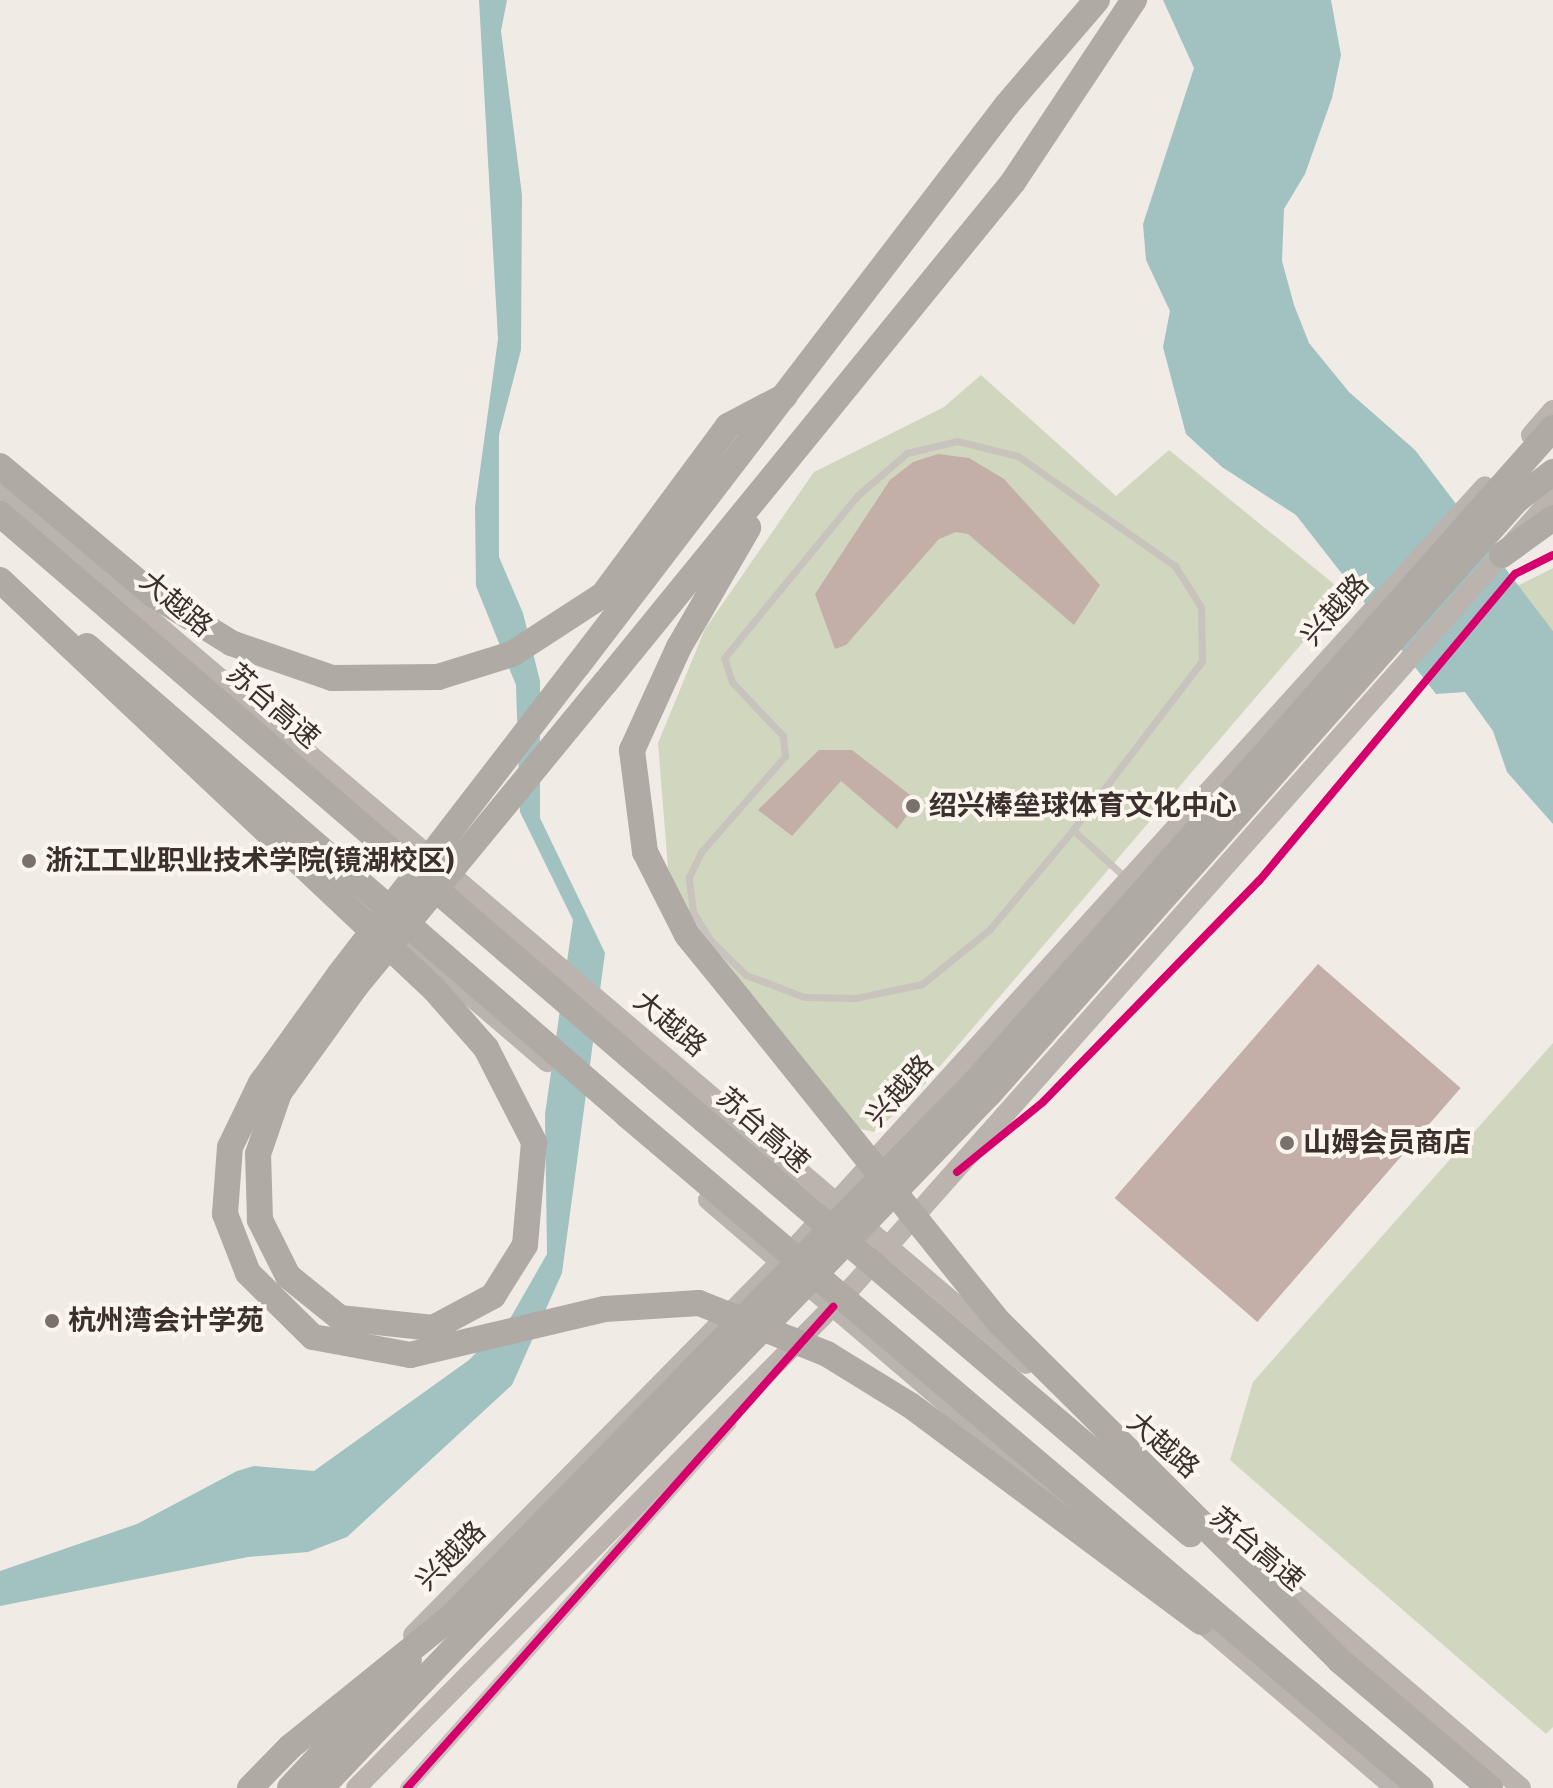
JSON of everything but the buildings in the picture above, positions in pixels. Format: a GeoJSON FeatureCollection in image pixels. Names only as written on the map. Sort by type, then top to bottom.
{"type":"FeatureCollection","features":[{"type":"Feature","properties":{"kind":"highway"},"geometry":{"type":"LineString","coordinates":[[1097,0],[1006,106],[261,1083],[230,1147],[225,1214],[248,1273],[313,1337],[410,1355],[605,1309],[699,1303],[827,1354],[910,1405],[1169,1600],[1310,1694]]}},
{"type":"Feature","properties":{"kind":"highway"},"geometry":{"type":"LineString","coordinates":[[0,580],[377,935],[388,946],[399,957],[434,989],[486,1048],[534,1142],[525,1245],[493,1296],[433,1328],[340,1318],[288,1276],[260,1220],[258,1154],[279,1093],[356,986],[386,950],[396,938],[790,456],[1013,182],[1106,37],[1134,0]]}},
{"type":"Feature","properties":{"kind":"highway"},"geometry":{"type":"LineString","coordinates":[[0,466],[154,595],[231,643],[332,678],[438,677],[512,654],[603,595],[728,426],[785,396]]}},
{"type":"Feature","properties":{"kind":"highway"},"geometry":{"type":"LineString","coordinates":[[321,1788],[457,1628],[975,1082],[1553,428]]}},
{"type":"Feature","properties":{"kind":"highway"},"geometry":{"type":"LineString","coordinates":[[790,456],[679,647],[632,750],[645,852],[687,935],[1000,1323],[1339,1660]]}},
{"type":"Feature","properties":{"kind":"highway"},"geometry":{"type":"LineString","coordinates":[[290,1788],[457,1628],[989,1094],[1517,500],[1553,472]]}},
{"type":"Feature","properties":{"kind":"highway","name":"苏台高速"},"geometry":{"type":"LineString","coordinates":[[0,514],[1490,1788]]}},
{"type":"Feature","properties":{"kind":"highway"},"geometry":{"type":"LineString","coordinates":[[1502,555],[1553,518]]}},
{"type":"Feature","properties":{"kind":"highway"},"geometry":{"type":"LineString","coordinates":[[0,571],[755,1226],[1421,1788]]}},
{"type":"Feature","properties":{"kind":"highway"},"geometry":{"type":"LineString","coordinates":[[250,1788],[290,1747],[457,1628]]}},
{"type":"Feature","properties":{"kind":"highway"},"geometry":{"type":"LineString","coordinates":[[341,1788],[457,1628]]}},
{"type":"Feature","properties":{"kind":"main road","name":"兴越路"},"geometry":{"type":"LineString","coordinates":[[266,1788],[836,1203],[1553,410]]}},
{"type":"Feature","properties":{"kind":"main road","name":"大越路"},"geometry":{"type":"LineString","coordinates":[[0,491],[1521,1788]]}},
{"type":"Feature","properties":{"kind":"main road"},"geometry":{"type":"LineString","coordinates":[[356,1788],[889,1247],[1553,497]]}},
{"type":"Feature","properties":{"kind":"main road"},"geometry":{"type":"LineString","coordinates":[[0,594],[1395,1788]]}},
{"type":"Feature","properties":{"kind":"street"},"geometry":{"type":"LineString","coordinates":[[407,1788],[833,1307]]}},
{"type":"Feature","properties":{"kind":"lane"},"geometry":{"type":"LineString","coordinates":[[957,441],[1018,456],[1175,566],[1201,607],[1202,661],[1073,830],[990,929],[922,984],[856,998],[804,997],[746,975],[711,941],[693,912],[689,877],[701,852],[785,756],[783,736],[732,682],[724,658],[858,495],[907,453],[957,441]]}},
{"type":"Feature","properties":{"kind":"lane"},"geometry":{"type":"LineString","coordinates":[[1073,830],[1128,881]]}},
{"type":"Feature","properties":{"kind":"green space","name":"绍兴棒垒球体育文化中心"},"geometry":{"type":"Polygon","coordinates":[[[981,375],[1116,496],[1169,450],[1345,593],[912,1099],[874,1132],[857,1128],[691,923],[668,868],[658,743],[705,629],[814,472],[944,407],[981,375]]]}},
{"type":"Feature","properties":{"kind":"green space"},"geometry":{"type":"Polygon","coordinates":[[[1553,568],[1553,631],[1515,587],[1553,568]]]}},
{"type":"Feature","properties":{"kind":"green space"},"geometry":{"type":"Polygon","coordinates":[[[1553,1043],[1553,1727],[1546,1734],[1230,1460],[1253,1382],[1553,1043]]]}},
{"type":"Feature","properties":{"kind":"water"},"geometry":{"type":"Polygon","coordinates":[[[479,0],[507,0],[501,31],[522,195],[521,350],[499,435],[499,557],[523,613],[540,681],[540,818],[605,953],[562,1273],[512,1385],[347,1537],[308,1552],[248,1557],[0,1606],[0,1571],[137,1524],[237,1471],[254,1466],[314,1471],[469,1360],[511,1317],[547,1254],[545,1114],[573,920],[520,812],[516,685],[476,586],[475,507],[498,339],[479,0]]]}},
{"type":"Feature","properties":{"kind":"water"},"geometry":{"type":"Polygon","coordinates":[[[1163,0],[1331,0],[1341,55],[1332,98],[1305,174],[1284,209],[1282,261],[1309,343],[1349,392],[1415,450],[1553,631],[1553,824],[1507,772],[1493,731],[1465,692],[1436,694],[1296,515],[1222,467],[1186,434],[1163,347],[1170,311],[1146,260],[1143,224],[1194,68],[1163,0]]]}},
{"type":"Feature","properties":{"kind":"cycle path"},"geometry":{"type":"LineString","coordinates":[[957,1172],[1043,1102],[1259,881],[1515,574],[1553,555]]}},
{"type":"Feature","properties":{"kind":"cycle path"},"geometry":{"type":"LineString","coordinates":[[407,1788],[833,1307]]}},
{"type":"Feature","properties":{"kind":"place","name":"绍兴棒垒球体育文化中心"},"geometry":{"type":"Point","coordinates":[913,806]}},
{"type":"Feature","properties":{"kind":"place","name":"浙江工业职业技术学院(镜湖校区)"},"geometry":{"type":"Point","coordinates":[29,861]}},
{"type":"Feature","properties":{"kind":"place","name":"山姆会员商店"},"geometry":{"type":"Point","coordinates":[1287,1143]}},
{"type":"Feature","properties":{"kind":"place","name":"杭州湾会计学苑"},"geometry":{"type":"Point","coordinates":[52,1321]}}]}
